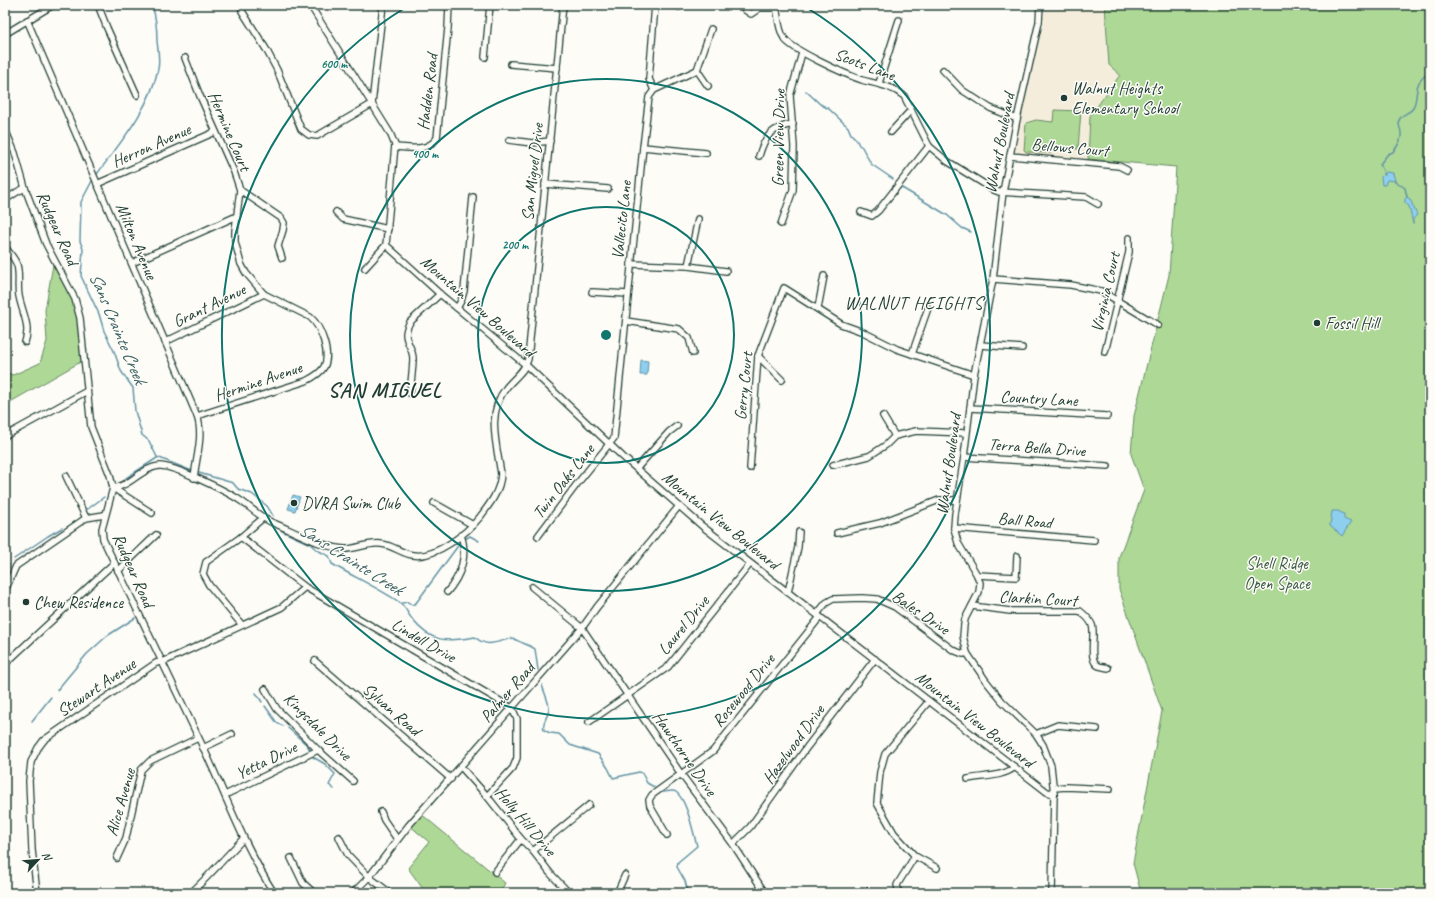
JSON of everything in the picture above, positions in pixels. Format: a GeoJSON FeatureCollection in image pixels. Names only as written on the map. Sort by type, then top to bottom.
{"type":"FeatureCollection","features":[{"type":"Feature","properties":{"kind":"street"},"geometry":{"type":"LineString","coordinates":[[5,34],[53,5]]}},
{"type":"Feature","properties":{"kind":"street"},"geometry":{"type":"LineString","coordinates":[[98,5],[137,95]]}},
{"type":"Feature","properties":{"kind":"street"},"geometry":{"type":"LineString","coordinates":[[310,5],[394,139],[395,147],[386,245],[365,268]]}},
{"type":"Feature","properties":{"kind":"street"},"geometry":{"type":"LineString","coordinates":[[372,104],[383,5]]}},
{"type":"Feature","properties":{"kind":"street","name":"Hadden Road"},"geometry":{"type":"LineString","coordinates":[[395,147],[422,148],[432,144],[437,138],[449,5]]}},
{"type":"Feature","properties":{"kind":"street"},"geometry":{"type":"LineString","coordinates":[[485,57],[490,5]]}},
{"type":"Feature","properties":{"kind":"street","name":"San Miguel Drive"},"geometry":{"type":"LineString","coordinates":[[526,366],[528,359],[546,184],[563,5]]}},
{"type":"Feature","properties":{"kind":"street"},"geometry":{"type":"LineString","coordinates":[[655,5],[649,79],[654,90],[697,70],[711,29]]}},
{"type":"Feature","properties":{"kind":"street"},"geometry":{"type":"LineString","coordinates":[[674,5],[679,7],[682,6]]}},
{"type":"Feature","properties":{"kind":"street"},"geometry":{"type":"LineString","coordinates":[[743,5],[744,10],[748,13],[756,12],[759,7],[776,6]]}},
{"type":"Feature","properties":{"kind":"street","name":"Walnut Boulevard"},"geometry":{"type":"LineString","coordinates":[[978,575],[958,543],[954,528],[957,500],[974,375],[993,279],[1003,192],[1017,119],[1040,22],[1040,5]]}},
{"type":"Feature","properties":{"kind":"street","name":"Scots Lane"},"geometry":{"type":"LineString","coordinates":[[776,6],[783,37],[787,42],[802,53],[861,79],[878,83],[899,92],[904,96],[929,146],[947,161],[994,190],[1003,192],[1086,197],[1098,204]]}},
{"type":"Feature","properties":{"kind":"street"},"geometry":{"type":"LineString","coordinates":[[242,12],[266,49],[277,70],[303,132],[309,135],[317,136],[372,104]]}},
{"type":"Feature","properties":{"kind":"street","name":"Milton Avenue"},"geometry":{"type":"LineString","coordinates":[[27,20],[197,416],[199,422],[199,434],[194,478]]}},
{"type":"Feature","properties":{"kind":"street"},"geometry":{"type":"LineString","coordinates":[[878,83],[899,20]]}},
{"type":"Feature","properties":{"kind":"street","name":"Green View Drive"},"geometry":{"type":"LineString","coordinates":[[781,224],[793,190],[794,146],[790,96],[802,53]]}},
{"type":"Feature","properties":{"kind":"street","name":"Hermine Court"},"geometry":{"type":"LineString","coordinates":[[185,58],[215,132],[234,172],[240,190],[237,216]]}},
{"type":"Feature","properties":{"kind":"street"},"geometry":{"type":"LineString","coordinates":[[511,64],[557,68]]}},
{"type":"Feature","properties":{"kind":"street"},"geometry":{"type":"LineString","coordinates":[[697,70],[708,86]]}},
{"type":"Feature","properties":{"kind":"street"},"geometry":{"type":"LineString","coordinates":[[943,70],[962,90],[990,108],[1017,119]]}},
{"type":"Feature","properties":{"kind":"street","name":"Vallecito Lane"},"geometry":{"type":"LineString","coordinates":[[610,444],[614,438],[642,147],[649,97],[654,90]]}},
{"type":"Feature","properties":{"kind":"street"},"geometry":{"type":"LineString","coordinates":[[891,132],[911,110]]}},
{"type":"Feature","properties":{"kind":"street"},"geometry":{"type":"LineString","coordinates":[[759,156],[766,137],[784,126],[793,124]]}},
{"type":"Feature","properties":{"kind":"street","name":"Rudgear Road"},"geometry":{"type":"LineString","coordinates":[[5,129],[15,153],[25,188],[46,244],[75,299],[80,318],[91,427],[110,475],[113,488],[104,515],[102,529],[103,539],[225,795],[243,839],[274,893]]}},
{"type":"Feature","properties":{"kind":"street","name":"Herron Avenue"},"geometry":{"type":"LineString","coordinates":[[97,184],[215,132]]}},
{"type":"Feature","properties":{"kind":"street"},"geometry":{"type":"LineString","coordinates":[[509,140],[532,143],[550,141]]}},
{"type":"Feature","properties":{"kind":"street"},"geometry":{"type":"LineString","coordinates":[[860,212],[872,216],[878,212],[929,146]]}},
{"type":"Feature","properties":{"kind":"street"},"geometry":{"type":"LineString","coordinates":[[642,147],[706,154]]}},
{"type":"Feature","properties":{"kind":"street","name":"Bellows Court"},"geometry":{"type":"LineString","coordinates":[[1010,156],[1119,166],[1127,170]]}},
{"type":"Feature","properties":{"kind":"street"},"geometry":{"type":"LineString","coordinates":[[546,184],[608,189]]}},
{"type":"Feature","properties":{"kind":"street"},"geometry":{"type":"LineString","coordinates":[[5,200],[25,188]]}},
{"type":"Feature","properties":{"kind":"street"},"geometry":{"type":"LineString","coordinates":[[240,190],[281,218],[284,223],[281,239],[278,244],[282,258]]}},
{"type":"Feature","properties":{"kind":"street"},"geometry":{"type":"LineString","coordinates":[[457,308],[464,291],[473,197]]}},
{"type":"Feature","properties":{"kind":"street"},"geometry":{"type":"LineString","coordinates":[[336,212],[340,217],[348,221],[388,229]]}},
{"type":"Feature","properties":{"kind":"street"},"geometry":{"type":"LineString","coordinates":[[132,263],[237,216]]}},
{"type":"Feature","properties":{"kind":"street","name":"Hermine Avenue"},"geometry":{"type":"LineString","coordinates":[[197,416],[261,394],[301,383],[312,378],[324,367],[325,363],[326,349],[318,325],[310,317],[264,294],[246,273],[236,242],[237,216]]}},
{"type":"Feature","properties":{"kind":"street"},"geometry":{"type":"LineString","coordinates":[[688,266],[698,219]]}},
{"type":"Feature","properties":{"kind":"street","name":"Virginia Court"},"geometry":{"type":"LineString","coordinates":[[1105,352],[1129,252],[1129,238]]}},
{"type":"Feature","properties":{"kind":"street","name":"Mountain View Boulevard"},"geometry":{"type":"LineString","coordinates":[[386,245],[440,294],[526,366],[610,444],[702,526],[1047,792],[1054,791]]}},
{"type":"Feature","properties":{"kind":"street"},"geometry":{"type":"LineString","coordinates":[[5,247],[17,263],[19,297],[28,332],[25,342]]}},
{"type":"Feature","properties":{"kind":"street"},"geometry":{"type":"LineString","coordinates":[[631,264],[688,266],[726,271]]}},
{"type":"Feature","properties":{"kind":"street"},"geometry":{"type":"LineString","coordinates":[[824,276],[818,308],[841,324],[863,332],[883,343],[974,375]]}},
{"type":"Feature","properties":{"kind":"street"},"geometry":{"type":"LineString","coordinates":[[993,279],[1071,285],[1101,291],[1158,325]]}},
{"type":"Feature","properties":{"kind":"street","name":"Gerry Court"},"geometry":{"type":"LineString","coordinates":[[750,468],[758,356],[784,288],[818,308]]}},
{"type":"Feature","properties":{"kind":"street"},"geometry":{"type":"LineString","coordinates":[[592,292],[628,294]]}},
{"type":"Feature","properties":{"kind":"street","name":"Grant Avenue"},"geometry":{"type":"LineString","coordinates":[[166,342],[264,294]]}},
{"type":"Feature","properties":{"kind":"street"},"geometry":{"type":"LineString","coordinates":[[410,393],[413,359],[406,336],[406,328],[410,322],[440,294]]}},
{"type":"Feature","properties":{"kind":"street"},"geometry":{"type":"LineString","coordinates":[[912,354],[928,308]]}},
{"type":"Feature","properties":{"kind":"street"},"geometry":{"type":"LineString","coordinates":[[626,321],[679,329],[689,338],[693,353]]}},
{"type":"Feature","properties":{"kind":"street"},"geometry":{"type":"LineString","coordinates":[[980,345],[1022,348]]}},
{"type":"Feature","properties":{"kind":"street"},"geometry":{"type":"LineString","coordinates":[[758,356],[782,380]]}},
{"type":"Feature","properties":{"kind":"street"},"geometry":{"type":"LineString","coordinates":[[113,488],[125,485],[142,473],[156,467],[168,467],[232,495],[263,518],[333,547],[352,548],[381,544],[408,554],[417,556],[423,555],[454,541],[473,525],[496,492],[501,480],[501,474],[494,428],[494,418],[499,401],[506,388],[526,366]]}},
{"type":"Feature","properties":{"kind":"street"},"geometry":{"type":"LineString","coordinates":[[5,436],[87,391]]}},
{"type":"Feature","properties":{"kind":"street","name":"Country Lane"},"geometry":{"type":"LineString","coordinates":[[970,408],[1107,416]]}},
{"type":"Feature","properties":{"kind":"street"},"geometry":{"type":"LineString","coordinates":[[883,416],[895,436]]}},
{"type":"Feature","properties":{"kind":"street"},"geometry":{"type":"LineString","coordinates":[[637,468],[669,432],[677,426]]}},
{"type":"Feature","properties":{"kind":"street"},"geometry":{"type":"LineString","coordinates":[[833,465],[869,456],[886,445],[895,436],[916,431],[966,433]]}},
{"type":"Feature","properties":{"kind":"street","name":"Twin Oaks Lane"},"geometry":{"type":"LineString","coordinates":[[538,536],[610,444]]}},
{"type":"Feature","properties":{"kind":"street","name":"Terra Bella Drive"},"geometry":{"type":"LineString","coordinates":[[964,457],[1108,466]]}},
{"type":"Feature","properties":{"kind":"street"},"geometry":{"type":"LineString","coordinates":[[66,476],[86,518]]}},
{"type":"Feature","properties":{"kind":"street"},"geometry":{"type":"LineString","coordinates":[[113,488],[152,513]]}},
{"type":"Feature","properties":{"kind":"street"},"geometry":{"type":"LineString","coordinates":[[837,533],[880,523],[938,500],[957,500]]}},
{"type":"Feature","properties":{"kind":"street"},"geometry":{"type":"LineString","coordinates":[[434,502],[473,525]]}},
{"type":"Feature","properties":{"kind":"street","name":"Palmer Road"},"geometry":{"type":"LineString","coordinates":[[353,893],[369,877],[397,839],[461,768],[582,628],[597,607],[679,506]]}},
{"type":"Feature","properties":{"kind":"street"},"geometry":{"type":"LineString","coordinates":[[5,591],[16,566],[86,518],[104,515]]}},
{"type":"Feature","properties":{"kind":"street"},"geometry":{"type":"LineString","coordinates":[[242,625],[209,585],[203,574],[206,562],[241,537],[263,518]]}},
{"type":"Feature","properties":{"kind":"street","name":"Ball Road"},"geometry":{"type":"LineString","coordinates":[[954,528],[1094,540]]}},
{"type":"Feature","properties":{"kind":"street"},"geometry":{"type":"LineString","coordinates":[[788,592],[798,547],[798,532]]}},
{"type":"Feature","properties":{"kind":"street"},"geometry":{"type":"LineString","coordinates":[[118,571],[156,535]]}},
{"type":"Feature","properties":{"kind":"street"},"geometry":{"type":"LineString","coordinates":[[447,592],[455,581],[463,562],[465,548],[461,535]]}},
{"type":"Feature","properties":{"kind":"street","name":"Lindell Drive"},"geometry":{"type":"LineString","coordinates":[[241,537],[305,587],[512,708]]}},
{"type":"Feature","properties":{"kind":"street"},"geometry":{"type":"LineString","coordinates":[[1017,556],[1016,577],[978,575],[980,587],[966,619],[963,636],[967,653],[986,681],[1002,701],[1036,734],[1043,745],[1049,761],[1054,791],[1052,893]]}},
{"type":"Feature","properties":{"kind":"street"},"geometry":{"type":"LineString","coordinates":[[5,664],[114,563]]}},
{"type":"Feature","properties":{"kind":"street","name":"Laurel Drive"},"geometry":{"type":"LineString","coordinates":[[589,722],[629,696],[668,667],[750,564]]}},
{"type":"Feature","properties":{"kind":"street","name":"Stewart Avenue"},"geometry":{"type":"LineString","coordinates":[[37,893],[32,850],[29,781],[31,762],[38,748],[50,734],[156,663],[282,607],[305,587]]}},
{"type":"Feature","properties":{"kind":"street","name":"Hawthorne Drive"},"geometry":{"type":"LineString","coordinates":[[532,587],[582,628],[681,774],[733,844],[765,893]]}},
{"type":"Feature","properties":{"kind":"street","name":"Bales Drive"},"geometry":{"type":"LineString","coordinates":[[818,615],[826,603],[833,599],[877,599],[896,607],[953,650],[963,654],[967,653]]}},
{"type":"Feature","properties":{"kind":"street","name":"Clarkin Court"},"geometry":{"type":"LineString","coordinates":[[972,606],[1010,611],[1080,611],[1089,619],[1093,626],[1094,661],[1098,666],[1108,668]]}},
{"type":"Feature","properties":{"kind":"street","name":"Rosewood Drive"},"geometry":{"type":"LineString","coordinates":[[667,835],[650,806],[649,800],[652,795],[658,789],[713,751],[818,615]]}},
{"type":"Feature","properties":{"kind":"street","name":"Hazelwood Drive"},"geometry":{"type":"LineString","coordinates":[[733,844],[750,828],[807,747],[875,659]]}},
{"type":"Feature","properties":{"kind":"street","name":"Sylvan Road"},"geometry":{"type":"LineString","coordinates":[[315,661],[451,779]]}},
{"type":"Feature","properties":{"kind":"street","name":"Kingsdale Drive"},"geometry":{"type":"LineString","coordinates":[[266,689],[277,709],[318,750],[353,781]]}},
{"type":"Feature","properties":{"kind":"street"},"geometry":{"type":"LineString","coordinates":[[928,701],[885,754],[881,766],[877,803],[894,833],[915,856],[937,868]]}},
{"type":"Feature","properties":{"kind":"street"},"geometry":{"type":"LineString","coordinates":[[487,796],[513,768],[517,758],[517,719],[512,708]]}},
{"type":"Feature","properties":{"kind":"street"},"geometry":{"type":"LineString","coordinates":[[1036,734],[1058,725],[1097,729]]}},
{"type":"Feature","properties":{"kind":"street"},"geometry":{"type":"LineString","coordinates":[[203,748],[232,734]]}},
{"type":"Feature","properties":{"kind":"street","name":"Alice Avenue"},"geometry":{"type":"LineString","coordinates":[[117,858],[126,838],[141,770],[150,760],[198,738]]}},
{"type":"Feature","properties":{"kind":"street","name":"Yetta Drive"},"geometry":{"type":"LineString","coordinates":[[225,795],[318,750]]}},
{"type":"Feature","properties":{"kind":"street"},"geometry":{"type":"LineString","coordinates":[[968,779],[1002,773],[1014,767]]}},
{"type":"Feature","properties":{"kind":"street","name":"Holly Hill Drive"},"geometry":{"type":"LineString","coordinates":[[461,768],[487,796],[521,839],[533,850],[550,873],[569,893]]}},
{"type":"Feature","properties":{"kind":"street"},"geometry":{"type":"LineString","coordinates":[[1054,791],[1066,787],[1110,789]]}},
{"type":"Feature","properties":{"kind":"street"},"geometry":{"type":"LineString","coordinates":[[533,850],[589,806]]}},
{"type":"Feature","properties":{"kind":"street"},"geometry":{"type":"LineString","coordinates":[[381,812],[384,820],[397,839]]}},
{"type":"Feature","properties":{"kind":"street"},"geometry":{"type":"LineString","coordinates":[[339,837],[348,855],[369,877],[390,893]]}},
{"type":"Feature","properties":{"kind":"street"},"geometry":{"type":"LineString","coordinates":[[191,893],[243,839]]}},
{"type":"Feature","properties":{"kind":"street"},"geometry":{"type":"LineString","coordinates":[[495,872],[521,839]]}},
{"type":"Feature","properties":{"kind":"street"},"geometry":{"type":"LineString","coordinates":[[899,893],[897,885],[915,856]]}},
{"type":"Feature","properties":{"kind":"street"},"geometry":{"type":"LineString","coordinates":[[291,858],[303,883],[314,893]]}},
{"type":"Feature","properties":{"kind":"street"},"geometry":{"type":"LineString","coordinates":[[617,893],[625,875]]}},
{"type":"Feature","properties":{"kind":"street"},"geometry":{"type":"LineString","coordinates":[[867,891],[873,893]]}},
{"type":"Feature","properties":{"kind":"shaded area","name":"Walnut Heights Elementary School"},"geometry":{"type":"Polygon","coordinates":[[[1044,5],[1105,5],[1109,65],[1120,75],[1090,116],[1088,159],[1015,155],[1021,119],[1043,22],[1044,5]]]}},
{"type":"Feature","properties":{"kind":"green space","name":"Shell Ridge Open Space"},"geometry":{"type":"Polygon","coordinates":[[[1105,5],[1430,5],[1430,66],[1427,72],[1430,92],[1430,893],[1141,893],[1133,863],[1162,711],[1119,589],[1119,557],[1144,490],[1131,454],[1134,416],[1169,275],[1176,167],[1088,159],[1090,116],[1120,75],[1109,65],[1105,5]]]}},
{"type":"Feature","properties":{"kind":"green space"},"geometry":{"type":"Polygon","coordinates":[[[1054,110],[1081,111],[1078,149],[1052,148],[1051,153],[1026,152],[1024,150],[1026,123],[1036,120],[1053,122],[1054,110]]]}},
{"type":"Feature","properties":{"kind":"green space"},"geometry":{"type":"Polygon","coordinates":[[[54,259],[75,299],[84,360],[5,405],[5,372],[13,375],[40,363],[47,341],[45,310],[54,259]]]}},
{"type":"Feature","properties":{"kind":"green space"},"geometry":{"type":"Polygon","coordinates":[[[420,813],[505,883],[500,893],[423,893],[423,889],[408,868],[429,842],[409,825],[420,813]]]}},
{"type":"Feature","properties":{"kind":"water"},"geometry":{"type":"Polygon","coordinates":[[[1386,172],[1393,173],[1395,181],[1387,180],[1385,185],[1382,185],[1381,177],[1386,172]]]}},
{"type":"Feature","properties":{"kind":"water"},"geometry":{"type":"Polygon","coordinates":[[[1407,197],[1410,199],[1417,215],[1413,219],[1413,224],[1409,206],[1405,203],[1405,199],[1407,197]]]}},
{"type":"Feature","properties":{"kind":"water"},"geometry":{"type":"Polygon","coordinates":[[[641,360],[648,361],[647,375],[640,375],[641,360]]]}},
{"type":"Feature","properties":{"kind":"water","name":"DVRA Swim Club"},"geometry":{"type":"Polygon","coordinates":[[[293,495],[300,497],[295,511],[288,509],[293,495]]]}},
{"type":"Feature","properties":{"kind":"water"},"geometry":{"type":"Polygon","coordinates":[[[1332,511],[1338,511],[1344,514],[1344,519],[1351,522],[1342,536],[1330,526],[1332,511]]]}},
{"type":"Feature","properties":{"kind":"waterway","name":"Sans Crainte Creek"},"geometry":{"type":"LineString","coordinates":[[97,174],[134,124],[142,111],[154,83],[159,66],[159,59],[156,23],[152,5]]}},
{"type":"Feature","properties":{"kind":"waterway"},"geometry":{"type":"LineString","coordinates":[[1385,175],[1380,164],[1398,145],[1401,135],[1399,124],[1400,118],[1413,109],[1418,84],[1430,71]]}},
{"type":"Feature","properties":{"kind":"waterway"},"geometry":{"type":"LineString","coordinates":[[806,91],[820,104],[829,109],[848,127],[851,134],[862,147],[871,164],[893,179]]}},
{"type":"Feature","properties":{"kind":"waterway","name":"Sans Crainte Creek"},"geometry":{"type":"LineString","coordinates":[[92,181],[81,202],[80,241],[83,249],[81,276],[99,314],[104,331],[114,351],[121,371],[133,388],[135,411],[142,435],[149,441],[157,457],[192,471]]}},
{"type":"Feature","properties":{"kind":"waterway"},"geometry":{"type":"LineString","coordinates":[[1395,181],[1405,188],[1407,197]]}},
{"type":"Feature","properties":{"kind":"waterway"},"geometry":{"type":"LineString","coordinates":[[902,188],[947,215],[962,228],[971,232]]}},
{"type":"Feature","properties":{"kind":"waterway","name":"Sans Crainte Creek"},"geometry":{"type":"LineString","coordinates":[[126,478],[157,458]]}},
{"type":"Feature","properties":{"kind":"waterway","name":"Sans Crainte Creek"},"geometry":{"type":"LineString","coordinates":[[199,473],[233,483],[238,489],[252,494],[267,506],[273,516]]}},
{"type":"Feature","properties":{"kind":"waterway","name":"Sans Crainte Creek"},"geometry":{"type":"LineString","coordinates":[[85,511],[104,497]]}},
{"type":"Feature","properties":{"kind":"waterway","name":"Sans Crainte Creek"},"geometry":{"type":"LineString","coordinates":[[14,559],[62,528]]}},
{"type":"Feature","properties":{"kind":"waterway","name":"Sans Crainte Creek"},"geometry":{"type":"LineString","coordinates":[[282,531],[310,544],[317,550],[329,556],[332,564],[399,602],[419,627],[433,637],[448,640],[475,637],[484,643],[493,643],[513,638],[535,649],[538,670]]}},
{"type":"Feature","properties":{"kind":"waterway"},"geometry":{"type":"LineString","coordinates":[[465,539],[470,536],[479,541]]}},
{"type":"Feature","properties":{"kind":"waterway"},"geometry":{"type":"LineString","coordinates":[[402,603],[408,602],[412,605],[416,603],[460,543]]}},
{"type":"Feature","properties":{"kind":"waterway","name":"Sans Crainte Creek"},"geometry":{"type":"LineString","coordinates":[[5,576],[9,565]]}},
{"type":"Feature","properties":{"kind":"waterway"},"geometry":{"type":"LineString","coordinates":[[57,690],[87,654],[107,636],[135,618]]}},
{"type":"Feature","properties":{"kind":"waterway","name":"Sans Crainte Creek"},"geometry":{"type":"LineString","coordinates":[[542,685],[549,707],[543,727],[544,730],[550,733],[559,734],[570,745],[598,754],[613,778],[639,772],[642,773],[647,783],[654,787]]}},
{"type":"Feature","properties":{"kind":"waterway","name":"Sans Crainte Creek"},"geometry":{"type":"LineString","coordinates":[[256,693],[262,702]]}},
{"type":"Feature","properties":{"kind":"waterway"},"geometry":{"type":"LineString","coordinates":[[32,721],[51,697]]}},
{"type":"Feature","properties":{"kind":"waterway","name":"Sans Crainte Creek"},"geometry":{"type":"LineString","coordinates":[[265,706],[277,723],[283,726]]}},
{"type":"Feature","properties":{"kind":"waterway","name":"Sans Crainte Creek"},"geometry":{"type":"LineString","coordinates":[[288,728],[307,745],[310,750]]}},
{"type":"Feature","properties":{"kind":"waterway","name":"Sans Crainte Creek"},"geometry":{"type":"LineString","coordinates":[[313,757],[325,764],[335,774],[329,785],[334,789]]}},
{"type":"Feature","properties":{"kind":"waterway","name":"Sans Crainte Creek"},"geometry":{"type":"LineString","coordinates":[[660,792],[674,791],[680,796],[686,809],[697,846],[678,862],[677,867],[685,881],[688,893]]}},
{"type":"Feature","properties":{"kind":"place","name":"Walnut Heights Elementary School"},"geometry":{"type":"Point","coordinates":[1064,98]}},
{"type":"Feature","properties":{"kind":"place","name":"Fossil Hill"},"geometry":{"type":"Point","coordinates":[1317,323]}},
{"type":"Feature","properties":{"kind":"place","name":"DVRA Swim Club"},"geometry":{"type":"Point","coordinates":[294,503]}},
{"type":"Feature","properties":{"kind":"place","name":"Chew Residence"},"geometry":{"type":"Point","coordinates":[26,602]}},
{"type":"Feature","properties":{"kind":"district","name":"WALNUT HEIGHTS"},"geometry":{"type":"Point","coordinates":[914,303]}},
{"type":"Feature","properties":{"kind":"district","name":"SAN MIGUEL"},"geometry":{"type":"Point","coordinates":[385,390]}}]}
